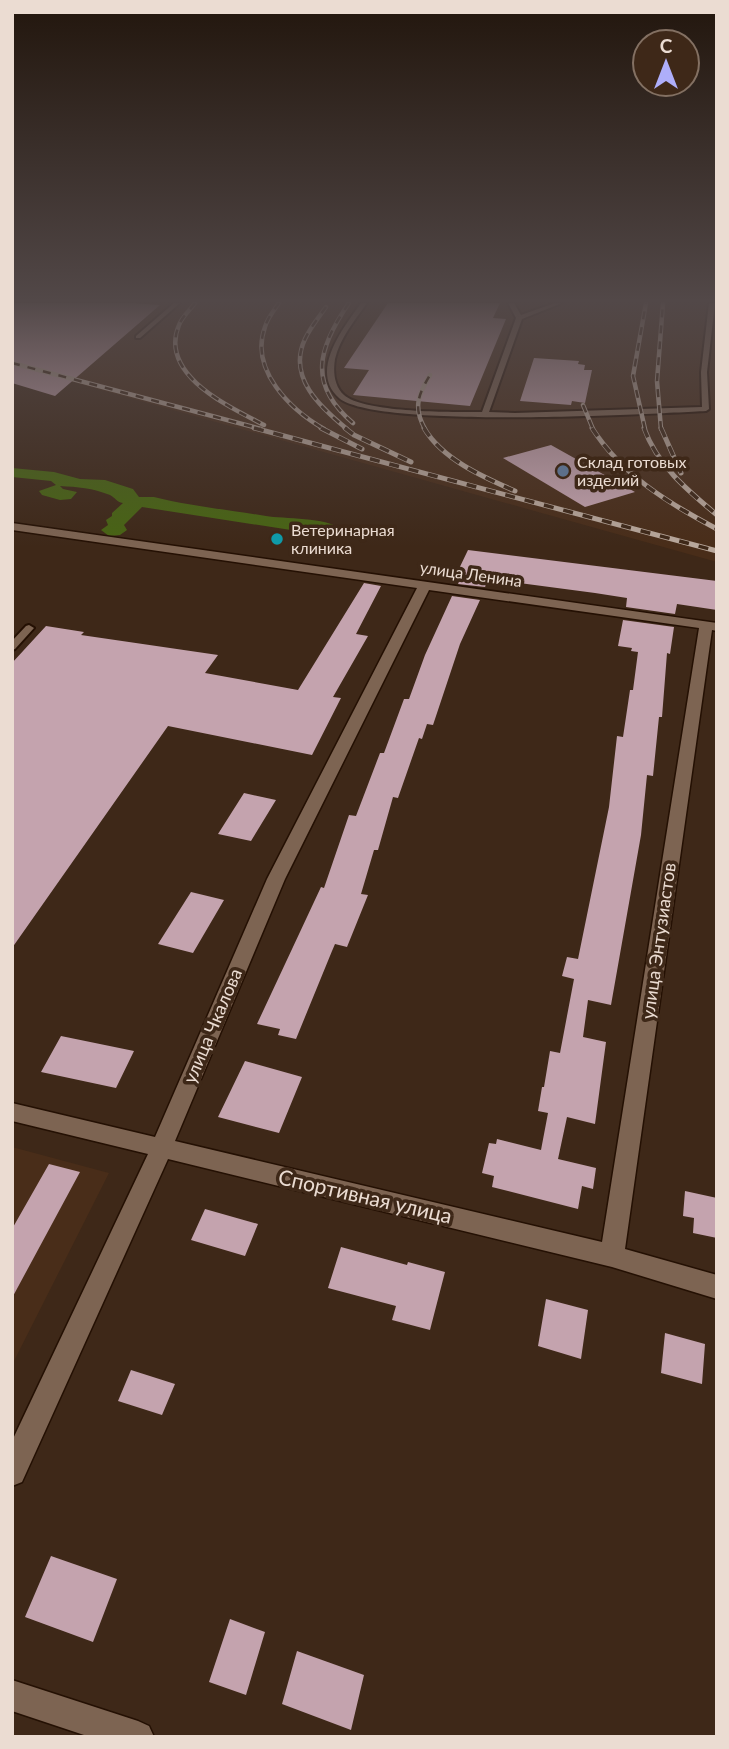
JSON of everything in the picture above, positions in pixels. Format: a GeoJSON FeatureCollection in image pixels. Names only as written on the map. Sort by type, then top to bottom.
{"type":"FeatureCollection","features":[{"type":"Feature","properties":{"kind":"street","name":"улица Ленина"},"geometry":{"type":"LineString","coordinates":[[12,526],[712,626]]}},
{"type":"Feature","properties":{"kind":"street","name":"улица Чкалова"},"geometry":{"type":"LineString","coordinates":[[12,1472],[161,1149],[276,879],[425,585]]}},
{"type":"Feature","properties":{"kind":"street","name":"улица Энтузиастов"},"geometry":{"type":"LineString","coordinates":[[612,1256],[712,626]]}},
{"type":"Feature","properties":{"kind":"street","name":"Спортивная улица"},"geometry":{"type":"LineString","coordinates":[[12,1112],[612,1256],[717,1287]]}},
{"type":"Feature","properties":{"kind":"street"},"geometry":{"type":"LineString","coordinates":[[12,1695],[138,1737]]}},
{"type":"Feature","properties":{"kind":"lane"},"geometry":{"type":"LineString","coordinates":[[336,385],[342,397],[364,408],[417,413],[585,414],[706,409],[705,385]]}},
{"type":"Feature","properties":{"kind":"lane"},"geometry":{"type":"LineString","coordinates":[[485,413],[495,385]]}},
{"type":"Feature","properties":{"kind":"lane"},"geometry":{"type":"LineString","coordinates":[[12,647],[29,628]]}},
{"type":"Feature","properties":{"kind":"shaded area"},"geometry":{"type":"Polygon","coordinates":[[[82,385],[717,385],[717,562],[82,385]]]}},
{"type":"Feature","properties":{"kind":"shaded area"},"geometry":{"type":"Polygon","coordinates":[[[12,1147],[109,1173],[12,1365],[12,1147]]]}},
{"type":"Feature","properties":{"kind":"green space"},"geometry":{"type":"Polygon","coordinates":[[[12,468],[54,472],[80,479],[105,480],[133,489],[139,497],[154,497],[266,516],[316,520],[339,529],[334,534],[323,535],[142,507],[124,525],[127,530],[120,535],[109,536],[101,530],[108,525],[106,520],[123,503],[110,495],[79,487],[60,486],[77,492],[71,499],[60,500],[42,495],[39,491],[56,485],[51,481],[12,477],[12,468]]]}},
{"type":"Feature","properties":{"kind":"building"},"geometry":{"type":"Polygon","coordinates":[[[17,385],[68,385],[55,396],[17,385]]]}},
{"type":"Feature","properties":{"kind":"building"},"geometry":{"type":"Polygon","coordinates":[[[360,385],[479,385],[470,406],[353,395],[360,385]]]}},
{"type":"Feature","properties":{"kind":"building"},"geometry":{"type":"Polygon","coordinates":[[[525,385],[589,385],[585,403],[572,401],[571,405],[520,401],[525,385]]]}},
{"type":"Feature","properties":{"kind":"building"},"geometry":{"type":"Polygon","coordinates":[[[551,445],[635,492],[585,507],[503,458],[551,445]]]}},
{"type":"Feature","properties":{"kind":"building"},"geometry":{"type":"Polygon","coordinates":[[[468,550],[717,581],[717,610],[677,604],[675,614],[626,607],[627,598],[595,593],[489,579],[485,587],[458,584],[462,575],[456,575],[468,550]]]}},
{"type":"Feature","properties":{"kind":"building"},"geometry":{"type":"Polygon","coordinates":[[[364,583],[381,586],[356,634],[368,636],[333,697],[341,698],[312,755],[168,726],[12,948],[12,663],[46,626],[84,632],[81,635],[218,655],[205,673],[298,690],[364,583]]]}},
{"type":"Feature","properties":{"kind":"building"},"geometry":{"type":"Polygon","coordinates":[[[452,596],[480,600],[460,644],[433,725],[427,724],[422,739],[419,738],[398,798],[393,797],[378,850],[374,850],[361,894],[368,895],[347,947],[335,944],[296,1039],[278,1035],[280,1029],[257,1024],[321,887],[324,888],[349,815],[356,816],[380,753],[384,753],[404,699],[409,699],[425,655],[452,596]]]}},
{"type":"Feature","properties":{"kind":"building"},"geometry":{"type":"Polygon","coordinates":[[[623,620],[674,627],[670,654],[667,653],[662,717],[659,717],[653,776],[647,775],[641,835],[611,1005],[588,1000],[583,1037],[606,1042],[595,1124],[567,1117],[558,1159],[596,1168],[593,1189],[582,1186],[578,1209],[492,1187],[494,1176],[482,1173],[489,1143],[496,1144],[497,1139],[541,1150],[548,1113],[538,1111],[542,1087],[550,1051],[560,1053],[574,979],[562,976],[567,957],[578,959],[609,807],[617,736],[623,737],[630,690],[633,690],[638,652],[631,651],[632,648],[618,646],[623,620]]]}},
{"type":"Feature","properties":{"kind":"building"},"geometry":{"type":"Polygon","coordinates":[[[244,793],[276,800],[251,841],[218,834],[244,793]]]}},
{"type":"Feature","properties":{"kind":"building"},"geometry":{"type":"Polygon","coordinates":[[[191,892],[224,900],[193,953],[158,944],[191,892]]]}},
{"type":"Feature","properties":{"kind":"building"},"geometry":{"type":"Polygon","coordinates":[[[61,1036],[134,1051],[116,1088],[41,1072],[61,1036]]]}},
{"type":"Feature","properties":{"kind":"building"},"geometry":{"type":"Polygon","coordinates":[[[245,1061],[302,1077],[279,1133],[218,1117],[245,1061]]]}},
{"type":"Feature","properties":{"kind":"building"},"geometry":{"type":"Polygon","coordinates":[[[49,1164],[80,1172],[12,1298],[12,1229],[49,1164]]]}},
{"type":"Feature","properties":{"kind":"building"},"geometry":{"type":"Polygon","coordinates":[[[685,1191],[717,1198],[717,1238],[693,1233],[694,1218],[683,1216],[685,1191]]]}},
{"type":"Feature","properties":{"kind":"building"},"geometry":{"type":"Polygon","coordinates":[[[205,1209],[258,1224],[245,1256],[191,1240],[205,1209]]]}},
{"type":"Feature","properties":{"kind":"building"},"geometry":{"type":"Polygon","coordinates":[[[341,1247],[445,1272],[430,1330],[392,1320],[396,1306],[328,1288],[341,1247]]]}},
{"type":"Feature","properties":{"kind":"building"},"geometry":{"type":"Polygon","coordinates":[[[546,1299],[588,1310],[581,1359],[538,1346],[546,1299]]]}},
{"type":"Feature","properties":{"kind":"building"},"geometry":{"type":"Polygon","coordinates":[[[665,1333],[705,1344],[702,1384],[661,1373],[665,1333]]]}},
{"type":"Feature","properties":{"kind":"building"},"geometry":{"type":"Polygon","coordinates":[[[131,1370],[175,1384],[162,1415],[118,1401],[131,1370]]]}},
{"type":"Feature","properties":{"kind":"building"},"geometry":{"type":"Polygon","coordinates":[[[51,1556],[117,1579],[93,1642],[25,1617],[51,1556]]]}},
{"type":"Feature","properties":{"kind":"building"},"geometry":{"type":"Polygon","coordinates":[[[230,1619],[265,1632],[246,1695],[209,1682],[230,1619]]]}},
{"type":"Feature","properties":{"kind":"building"},"geometry":{"type":"Polygon","coordinates":[[[297,1651],[364,1675],[351,1730],[282,1704],[297,1651]]]}},
{"type":"Feature","properties":{"kind":"railway"},"geometry":{"type":"LineString","coordinates":[[94,385],[261,429]]}},
{"type":"Feature","properties":{"kind":"railway"},"geometry":{"type":"LineString","coordinates":[[199,385],[233,409],[264,425]]}},
{"type":"Feature","properties":{"kind":"railway"},"geometry":{"type":"LineString","coordinates":[[275,385],[299,411],[324,429]]}},
{"type":"Feature","properties":{"kind":"railway"},"geometry":{"type":"LineString","coordinates":[[306,385],[317,401],[347,429]]}},
{"type":"Feature","properties":{"kind":"railway"},"geometry":{"type":"LineString","coordinates":[[325,385],[338,408],[353,423]]}},
{"type":"Feature","properties":{"kind":"railway"},"geometry":{"type":"LineString","coordinates":[[425,385],[418,408],[425,429]]}},
{"type":"Feature","properties":{"kind":"railway"},"geometry":{"type":"LineString","coordinates":[[635,385],[645,429]]}},
{"type":"Feature","properties":{"kind":"railway"},"geometry":{"type":"LineString","coordinates":[[657,385],[661,429]]}},
{"type":"Feature","properties":{"kind":"railway"},"geometry":{"type":"LineString","coordinates":[[583,405],[593,429]]}},
{"type":"Feature","properties":{"kind":"railway"},"geometry":{"type":"LineString","coordinates":[[254,428],[717,551]]}},
{"type":"Feature","properties":{"kind":"railway"},"geometry":{"type":"LineString","coordinates":[[321,428],[362,449]]}},
{"type":"Feature","properties":{"kind":"railway"},"geometry":{"type":"LineString","coordinates":[[345,428],[354,435],[411,462]]}},
{"type":"Feature","properties":{"kind":"railway"},"geometry":{"type":"LineString","coordinates":[[424,428],[452,458],[515,491]]}},
{"type":"Feature","properties":{"kind":"railway"},"geometry":{"type":"LineString","coordinates":[[592,428],[617,460],[632,474],[664,498],[717,529]]}},
{"type":"Feature","properties":{"kind":"railway"},"geometry":{"type":"LineString","coordinates":[[644,428],[665,465],[717,515]]}},
{"type":"Feature","properties":{"kind":"railway"},"geometry":{"type":"LineString","coordinates":[[661,428],[681,473]]}},
{"type":"Feature","properties":{"kind":"place","name":"Склад готовых изделий"},"geometry":{"type":"Point","coordinates":[563,471]}},
{"type":"Feature","properties":{"kind":"place","name":"Ветеринарная клиника"},"geometry":{"type":"Point","coordinates":[277,539]}}]}
